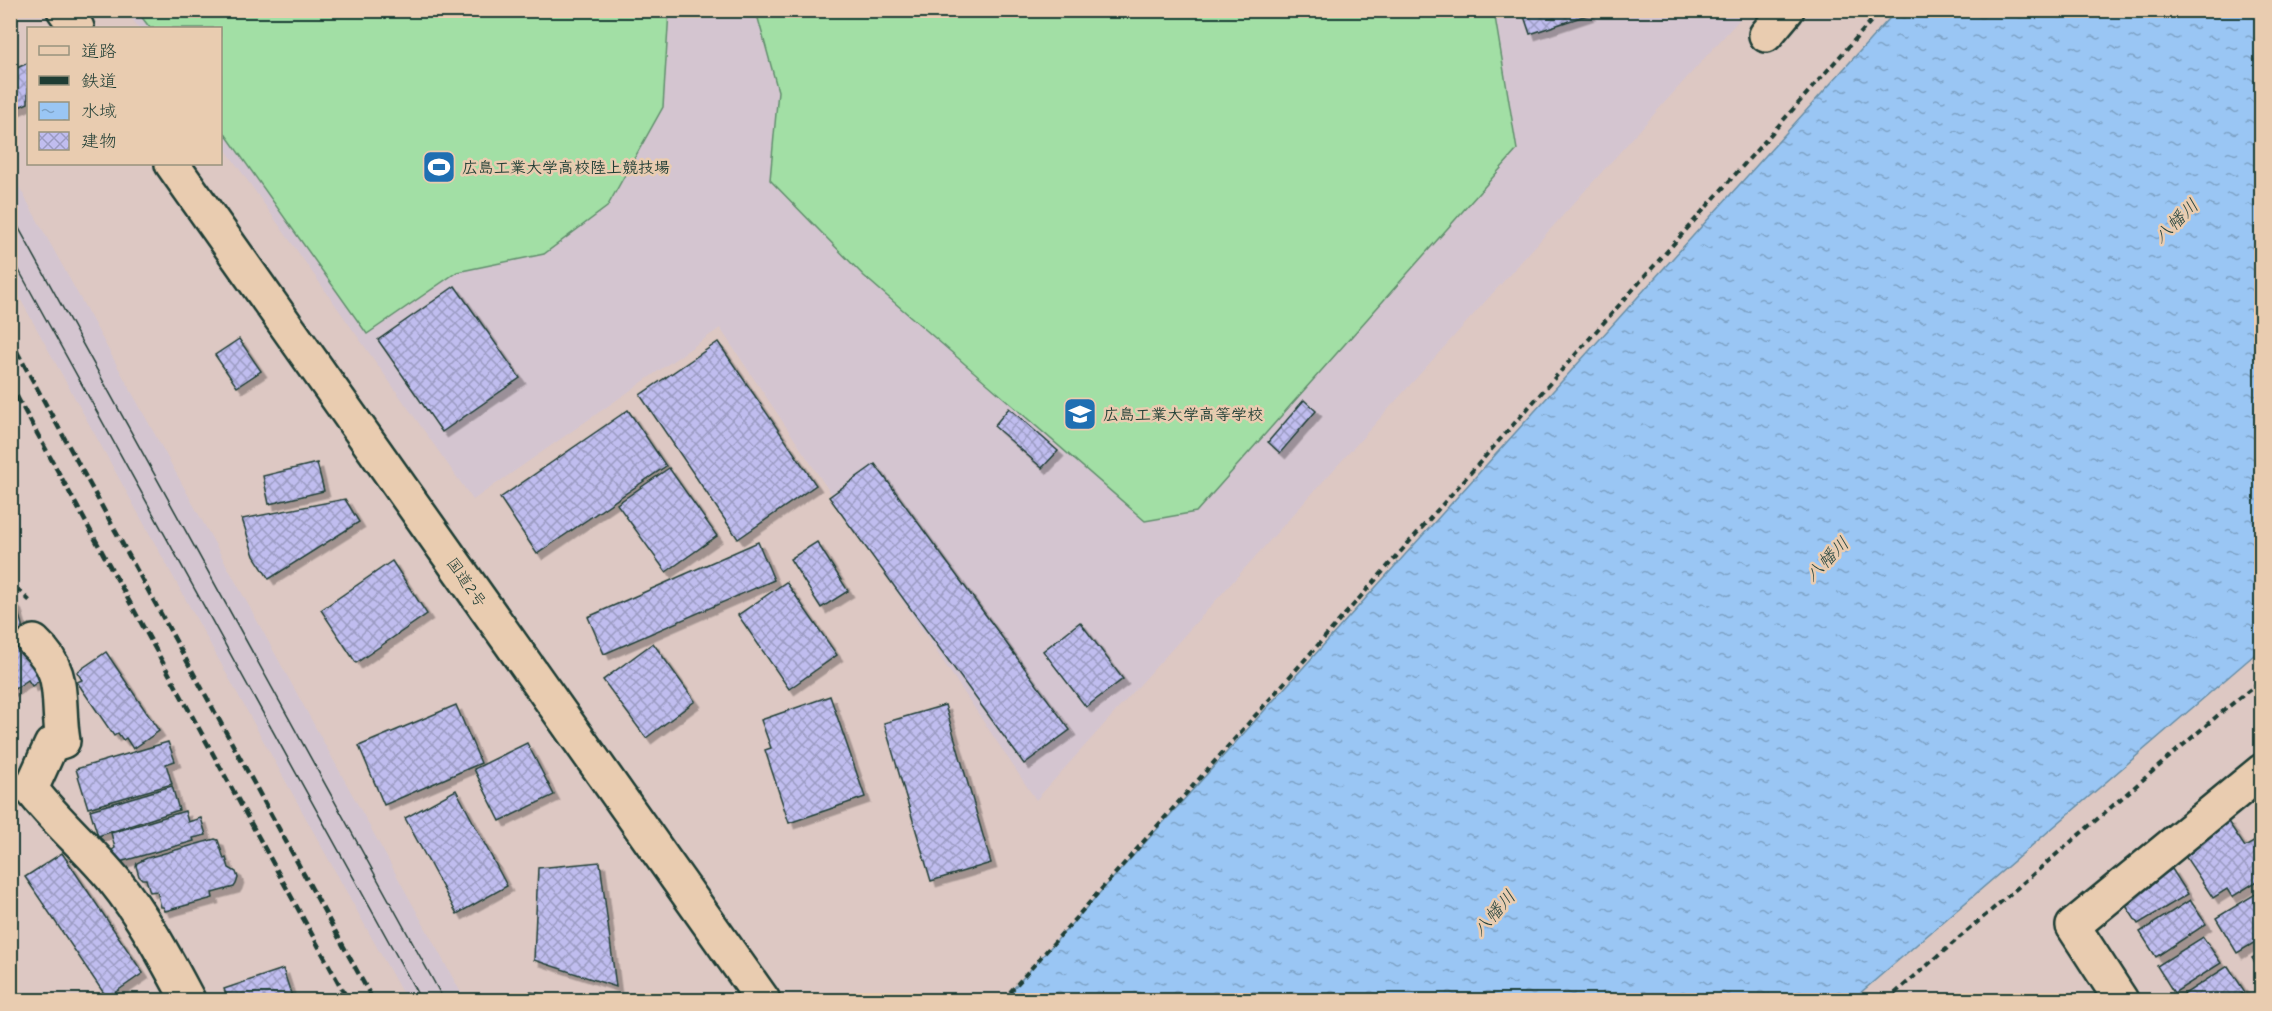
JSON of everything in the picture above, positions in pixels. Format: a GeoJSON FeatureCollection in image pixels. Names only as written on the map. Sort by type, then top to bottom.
{"type":"FeatureCollection","features":[{"type":"Feature","properties":{"kind":"main road"},"geometry":{"type":"LineString","coordinates":[[64,10],[76,27]]}},
{"type":"Feature","properties":{"kind":"main road","name":"国道2号"},"geometry":{"type":"LineString","coordinates":[[173,165],[762,1000]]}},
{"type":"Feature","properties":{"kind":"main road"},"geometry":{"type":"LineString","coordinates":[[34,642],[45,652],[58,674],[63,741],[51,745],[31,789],[59,822],[80,841],[139,912],[188,1000]]}},
{"type":"Feature","properties":{"kind":"main road"},"geometry":{"type":"LineString","coordinates":[[2121,1000],[2073,926],[2262,771]]}},
{"type":"Feature","properties":{"kind":"path"},"geometry":{"type":"LineString","coordinates":[[1003,1000],[1881,10]]}},
{"type":"Feature","properties":{"kind":"path"},"geometry":{"type":"LineString","coordinates":[[10,582],[32,603]]}},
{"type":"Feature","properties":{"kind":"path"},"geometry":{"type":"LineString","coordinates":[[1887,1000],[2217,716],[2262,680]]}},
{"type":"Feature","properties":{"kind":"shaded area","name":"広島工業大学高等学校"},"geometry":{"type":"Polygon","coordinates":[[[126,11],[1747,11],[1036,800],[720,328],[473,500],[222,144],[222,27],[138,27],[126,11]]]}},
{"type":"Feature","properties":{"kind":"shaded area"},"geometry":{"type":"Polygon","coordinates":[[[11,172],[465,1000],[406,1000],[11,282],[11,172]]]}},
{"type":"Feature","properties":{"kind":"green space","name":"広島工業大学高校陸上競技場"},"geometry":{"type":"Polygon","coordinates":[[[137,11],[669,11],[663,107],[607,207],[544,254],[457,272],[367,334],[222,129],[222,27],[149,27],[137,11]]]}},
{"type":"Feature","properties":{"kind":"green space"},"geometry":{"type":"Polygon","coordinates":[[[756,11],[1494,11],[1517,150],[1196,512],[1145,521],[864,276],[770,180],[778,91],[756,11]]]}},
{"type":"Feature","properties":{"kind":"water","name":"八幡川"},"geometry":{"type":"Polygon","coordinates":[[[1897,10],[2261,11],[2261,649],[1852,1000],[1003,1000],[1897,10]]]}},
{"type":"Feature","properties":{"kind":"building"},"geometry":{"type":"Polygon","coordinates":[[[1522,10],[1588,10],[1590,14],[1530,34],[1522,10]]]}},
{"type":"Feature","properties":{"kind":"building"},"geometry":{"type":"Polygon","coordinates":[[[27,63],[27,103],[10,111],[10,71],[27,63]]]}},
{"type":"Feature","properties":{"kind":"building"},"geometry":{"type":"Polygon","coordinates":[[[455,286],[520,378],[442,432],[378,340],[455,286]]]}},
{"type":"Feature","properties":{"kind":"building"},"geometry":{"type":"Polygon","coordinates":[[[239,339],[261,371],[237,387],[215,355],[239,339]]]}},
{"type":"Feature","properties":{"kind":"building"},"geometry":{"type":"Polygon","coordinates":[[[718,342],[816,485],[738,539],[640,395],[718,342]]]}},
{"type":"Feature","properties":{"kind":"building"},"geometry":{"type":"Polygon","coordinates":[[[1304,400],[1316,411],[1280,453],[1268,442],[1304,400]]]}},
{"type":"Feature","properties":{"kind":"building"},"geometry":{"type":"Polygon","coordinates":[[[1009,408],[1058,451],[1042,468],[994,426],[1009,408]]]}},
{"type":"Feature","properties":{"kind":"building"},"geometry":{"type":"Polygon","coordinates":[[[628,410],[666,466],[537,554],[500,498],[628,410]]]}},
{"type":"Feature","properties":{"kind":"building"},"geometry":{"type":"Polygon","coordinates":[[[317,463],[324,491],[269,504],[263,476],[317,463]]]}},
{"type":"Feature","properties":{"kind":"building"},"geometry":{"type":"Polygon","coordinates":[[[875,464],[1070,730],[1024,764],[829,497],[875,464]]]}},
{"type":"Feature","properties":{"kind":"building"},"geometry":{"type":"Polygon","coordinates":[[[669,468],[717,536],[666,572],[617,504],[669,468]]]}},
{"type":"Feature","properties":{"kind":"building"},"geometry":{"type":"Polygon","coordinates":[[[345,499],[359,522],[269,579],[254,556],[242,519],[345,499]]]}},
{"type":"Feature","properties":{"kind":"building"},"geometry":{"type":"Polygon","coordinates":[[[758,542],[774,580],[604,654],[588,617],[758,542]]]}},
{"type":"Feature","properties":{"kind":"building"},"geometry":{"type":"Polygon","coordinates":[[[817,542],[848,591],[821,608],[790,559],[817,542]]]}},
{"type":"Feature","properties":{"kind":"building"},"geometry":{"type":"Polygon","coordinates":[[[392,561],[427,614],[356,663],[321,610],[392,561]]]}},
{"type":"Feature","properties":{"kind":"building"},"geometry":{"type":"Polygon","coordinates":[[[786,582],[837,655],[789,689],[738,615],[786,582]]]}},
{"type":"Feature","properties":{"kind":"building"},"geometry":{"type":"Polygon","coordinates":[[[10,599],[16,605],[22,625],[22,637],[44,689],[39,681],[32,686],[28,680],[10,692],[10,599]]]}},
{"type":"Feature","properties":{"kind":"building"},"geometry":{"type":"Polygon","coordinates":[[[1080,622],[1123,679],[1086,707],[1043,651],[1080,622]]]}},
{"type":"Feature","properties":{"kind":"building"},"geometry":{"type":"Polygon","coordinates":[[[653,643],[695,701],[646,738],[603,680],[653,643]]]}},
{"type":"Feature","properties":{"kind":"building"},"geometry":{"type":"Polygon","coordinates":[[[106,652],[159,731],[133,749],[126,738],[123,740],[118,733],[114,736],[77,682],[82,680],[77,672],[106,652]]]}},
{"type":"Feature","properties":{"kind":"building"},"geometry":{"type":"Polygon","coordinates":[[[830,696],[865,797],[789,823],[765,750],[771,748],[761,720],[830,696]]]}},
{"type":"Feature","properties":{"kind":"building"},"geometry":{"type":"Polygon","coordinates":[[[456,705],[481,763],[384,805],[359,746],[456,705]]]}},
{"type":"Feature","properties":{"kind":"building"},"geometry":{"type":"Polygon","coordinates":[[[945,705],[991,863],[931,881],[884,723],[945,705]]]}},
{"type":"Feature","properties":{"kind":"building"},"geometry":{"type":"Polygon","coordinates":[[[168,742],[175,761],[166,764],[172,784],[88,808],[76,769],[168,742]]]}},
{"type":"Feature","properties":{"kind":"building"},"geometry":{"type":"Polygon","coordinates":[[[527,743],[554,795],[500,821],[474,769],[527,743]]]}},
{"type":"Feature","properties":{"kind":"building"},"geometry":{"type":"Polygon","coordinates":[[[172,786],[179,810],[98,836],[90,810],[172,786]]]}},
{"type":"Feature","properties":{"kind":"building"},"geometry":{"type":"Polygon","coordinates":[[[456,790],[507,886],[457,914],[405,818],[456,790]]]}},
{"type":"Feature","properties":{"kind":"building"},"geometry":{"type":"Polygon","coordinates":[[[185,811],[188,822],[201,818],[206,835],[193,838],[194,841],[116,863],[112,850],[115,848],[111,833],[185,811]]]}},
{"type":"Feature","properties":{"kind":"building"},"geometry":{"type":"Polygon","coordinates":[[[2227,820],[2245,847],[2262,837],[2262,878],[2232,897],[2227,889],[2213,898],[2181,850],[2227,820]]]}},
{"type":"Feature","properties":{"kind":"building"},"geometry":{"type":"Polygon","coordinates":[[[218,840],[229,868],[236,872],[238,878],[234,887],[212,893],[213,898],[165,911],[161,907],[157,891],[150,892],[146,879],[139,876],[137,863],[147,858],[218,840]]]}},
{"type":"Feature","properties":{"kind":"building"},"geometry":{"type":"Polygon","coordinates":[[[62,853],[143,973],[107,998],[25,877],[62,853]]]}},
{"type":"Feature","properties":{"kind":"building"},"geometry":{"type":"Polygon","coordinates":[[[600,862],[616,987],[534,960],[538,868],[600,862]]]}},
{"type":"Feature","properties":{"kind":"building"},"geometry":{"type":"Polygon","coordinates":[[[2172,869],[2188,894],[2138,924],[2122,900],[2172,869]]]}},
{"type":"Feature","properties":{"kind":"building"},"geometry":{"type":"Polygon","coordinates":[[[2262,890],[2262,938],[2237,953],[2216,918],[2262,890]]]}},
{"type":"Feature","properties":{"kind":"building"},"geometry":{"type":"Polygon","coordinates":[[[2190,900],[2206,924],[2156,957],[2140,932],[2190,900]]]}},
{"type":"Feature","properties":{"kind":"building"},"geometry":{"type":"Polygon","coordinates":[[[2203,937],[2221,963],[2174,993],[2157,966],[2203,937]]]}},
{"type":"Feature","properties":{"kind":"building"},"geometry":{"type":"Polygon","coordinates":[[[2262,952],[2262,972],[2252,958],[2262,952]]]}},
{"type":"Feature","properties":{"kind":"building"},"geometry":{"type":"Polygon","coordinates":[[[2228,966],[2245,992],[2232,1000],[2175,1000],[2228,966]]]}},
{"type":"Feature","properties":{"kind":"building"},"geometry":{"type":"Polygon","coordinates":[[[283,969],[293,1000],[228,1000],[224,989],[283,969]]]}},
{"type":"Feature","properties":{"kind":"building"},"geometry":{"type":"Polygon","coordinates":[[[530,992],[579,1000],[529,1000],[530,992]]]}},
{"type":"Feature","properties":{"kind":"tram line"},"geometry":{"type":"LineString","coordinates":[[10,212],[444,1000]]}},
{"type":"Feature","properties":{"kind":"tram line"},"geometry":{"type":"LineString","coordinates":[[10,254],[421,1000]]}},
{"type":"Feature","properties":{"kind":"railway"},"geometry":{"type":"LineString","coordinates":[[10,339],[373,1000]]}},
{"type":"Feature","properties":{"kind":"railway"},"geometry":{"type":"LineString","coordinates":[[10,384],[348,1000]]}},
{"type":"Feature","properties":{"kind":"place","name":"広島工業大学高校陸上競技場"},"geometry":{"type":"Point","coordinates":[439,167]}},
{"type":"Feature","properties":{"kind":"place","name":"広島工業大学高等学校"},"geometry":{"type":"Point","coordinates":[1080,414]}}]}
